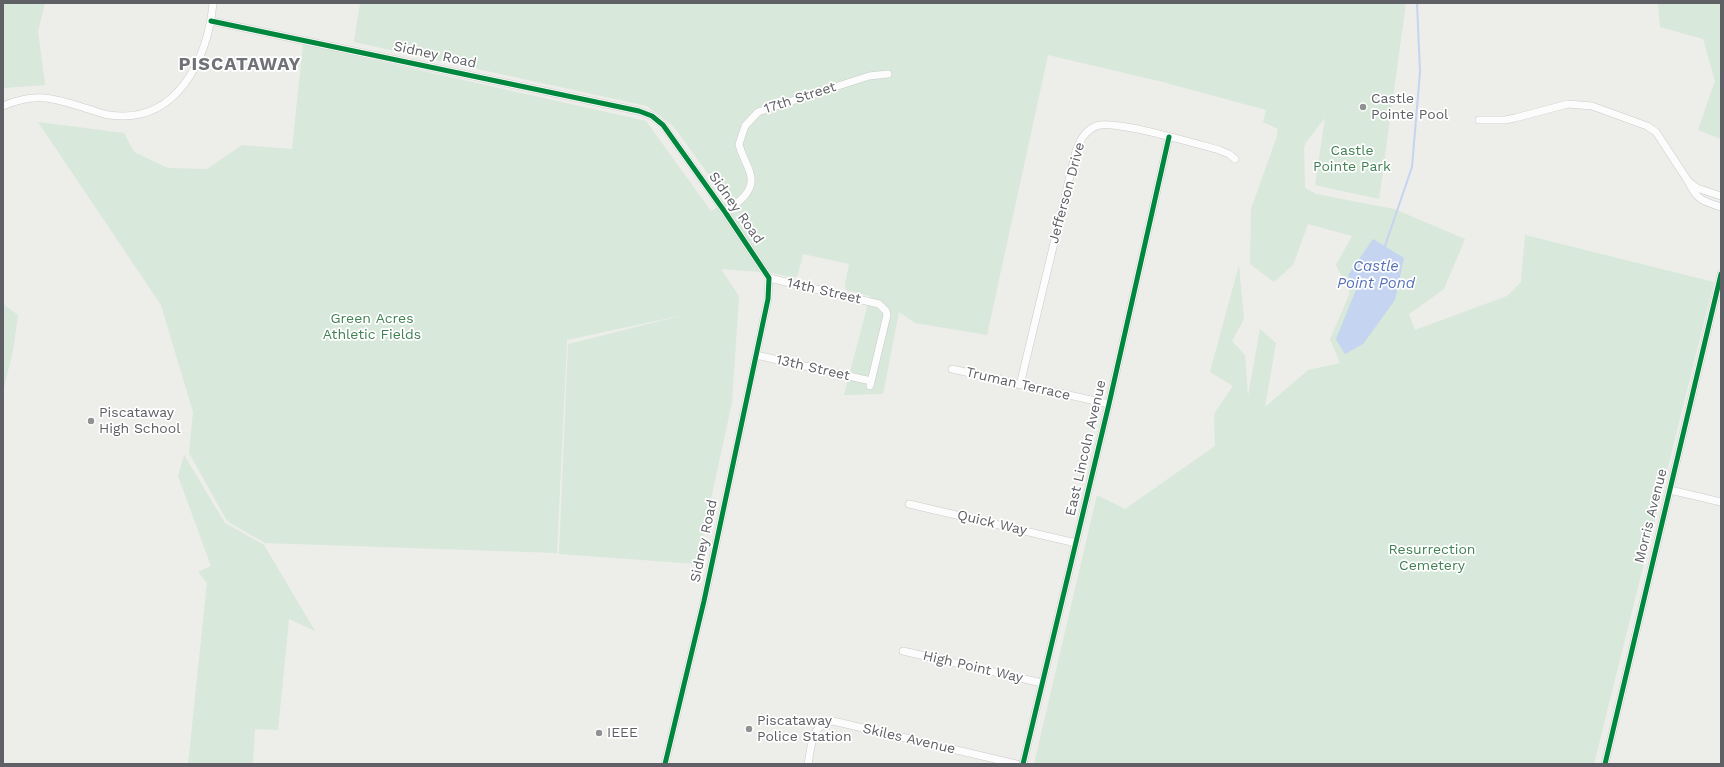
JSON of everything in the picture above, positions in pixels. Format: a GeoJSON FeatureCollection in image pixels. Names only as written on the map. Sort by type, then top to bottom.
{"type":"FeatureCollection","features":[{"type":"Feature","properties":{"kind":"street"},"geometry":{"type":"LineString","coordinates":[[3,106],[34,97],[52,98],[107,115],[133,116],[148,112],[173,97],[183,88],[192,74],[198,62],[211,21],[213,3]]}},
{"type":"Feature","properties":{"kind":"street","name":"Sidney Road"},"geometry":{"type":"LineString","coordinates":[[211,21],[639,111],[652,116],[663,125],[725,212],[769,278],[768,299],[704,601],[666,764]]}},
{"type":"Feature","properties":{"kind":"street","name":"17th Street"},"geometry":{"type":"LineString","coordinates":[[725,212],[741,200],[750,187],[750,173],[739,144],[745,126],[758,112],[869,76],[888,74]]}},
{"type":"Feature","properties":{"kind":"street"},"geometry":{"type":"LineString","coordinates":[[1479,120],[1504,120],[1515,118],[1558,105],[1568,104],[1592,106],[1647,126],[1656,132],[1688,181],[1694,193],[1699,198],[1721,207]]}},
{"type":"Feature","properties":{"kind":"street","name":"Jefferson Drive"},"geometry":{"type":"LineString","coordinates":[[1020,385],[1076,151],[1083,135],[1097,126],[1119,125],[1219,150],[1235,160]]}},
{"type":"Feature","properties":{"kind":"street","name":"East Lincoln Avenue"},"geometry":{"type":"LineString","coordinates":[[1023,764],[1170,137]]}},
{"type":"Feature","properties":{"kind":"street"},"geometry":{"type":"LineString","coordinates":[[1688,181],[1697,188],[1721,196]]}},
{"type":"Feature","properties":{"kind":"street","name":"Morris Avenue"},"geometry":{"type":"LineString","coordinates":[[1604,764],[1721,274]]}},
{"type":"Feature","properties":{"kind":"street","name":"14th Street"},"geometry":{"type":"LineString","coordinates":[[769,278],[879,304],[886,311],[887,315],[871,383]]}},
{"type":"Feature","properties":{"kind":"street","name":"13th Street"},"geometry":{"type":"LineString","coordinates":[[756,355],[871,383]]}},
{"type":"Feature","properties":{"kind":"street","name":"Truman Terrace"},"geometry":{"type":"LineString","coordinates":[[952,369],[1108,404]]}},
{"type":"Feature","properties":{"kind":"street"},"geometry":{"type":"LineString","coordinates":[[1670,490],[1721,502]]}},
{"type":"Feature","properties":{"kind":"street","name":"Quick Way"},"geometry":{"type":"LineString","coordinates":[[909,504],[1076,543]]}},
{"type":"Feature","properties":{"kind":"street","name":"High Point Way"},"geometry":{"type":"LineString","coordinates":[[903,651],[1042,683]]}},
{"type":"Feature","properties":{"kind":"street","name":"Skiles Avenue"},"geometry":{"type":"LineString","coordinates":[[808,764],[815,733],[819,726],[833,722],[1016,764]]}},
{"type":"Feature","properties":{"kind":"green space"},"geometry":{"type":"Polygon","coordinates":[[[3,3],[45,3],[38,31],[45,85],[3,88],[3,3]]]}},
{"type":"Feature","properties":{"kind":"green space"},"geometry":{"type":"Polygon","coordinates":[[[360,3],[1406,3],[1379,199],[1315,185],[1325,118],[1306,142],[1304,147],[1305,188],[1316,194],[1394,209],[1465,239],[1444,289],[1409,314],[1415,330],[1507,296],[1521,282],[1525,235],[1714,282],[1594,764],[1034,764],[1097,495],[1125,509],[1215,446],[1214,414],[1233,386],[1210,372],[1239,265],[1244,319],[1232,341],[1245,355],[1248,396],[1260,329],[1276,343],[1265,407],[1308,370],[1340,363],[1330,339],[1350,293],[1336,265],[1352,236],[1308,224],[1293,265],[1274,282],[1250,264],[1251,209],[1276,139],[1278,129],[1263,122],[1266,110],[1159,81],[1048,55],[987,335],[915,323],[899,312],[883,394],[844,395],[870,296],[846,290],[845,284],[849,264],[803,254],[798,274],[795,278],[773,273],[721,269],[739,296],[732,402],[697,564],[559,554],[568,344],[688,314],[567,340],[557,553],[265,543],[227,521],[189,453],[193,412],[161,305],[38,122],[124,133],[134,152],[168,168],[207,169],[242,145],[292,149],[303,44],[646,121],[711,211],[728,201],[673,126],[647,106],[354,42],[360,3]]]}},
{"type":"Feature","properties":{"kind":"green space"},"geometry":{"type":"Polygon","coordinates":[[[1658,3],[1721,3],[1721,139],[1698,130],[1715,81],[1703,39],[1660,27],[1658,3]]]}},
{"type":"Feature","properties":{"kind":"green space"},"geometry":{"type":"Polygon","coordinates":[[[3,304],[18,315],[13,350],[3,392],[3,304]]]}},
{"type":"Feature","properties":{"kind":"green space"},"geometry":{"type":"Polygon","coordinates":[[[184,455],[225,523],[264,545],[315,631],[289,619],[278,730],[255,729],[253,764],[188,764],[207,583],[198,572],[211,566],[178,476],[184,455]]]}},
{"type":"Feature","properties":{"kind":"water","name":"Castle Point Pond"},"geometry":{"type":"Polygon","coordinates":[[[1373,239],[1404,258],[1395,300],[1363,344],[1345,354],[1336,339],[1356,290],[1348,275],[1373,239]]]}},
{"type":"Feature","properties":{"kind":"waterway"},"geometry":{"type":"LineString","coordinates":[[1385,246],[1412,167],[1420,72],[1417,3]]}},
{"type":"Feature","properties":{"kind":"cycle path"},"geometry":{"type":"LineString","coordinates":[[211,21],[639,111],[652,116],[663,125],[725,212],[769,278],[768,299],[704,601],[665,764]]}},
{"type":"Feature","properties":{"kind":"cycle path"},"geometry":{"type":"LineString","coordinates":[[1023,764],[1109,404],[1169,137]]}},
{"type":"Feature","properties":{"kind":"cycle path"},"geometry":{"type":"LineString","coordinates":[[1605,764],[1721,274]]}},
{"type":"Feature","properties":{"kind":"place","name":"Castle Pointe Pool"},"geometry":{"type":"Point","coordinates":[1363,107]}},
{"type":"Feature","properties":{"kind":"place","name":"Piscataway High School"},"geometry":{"type":"Point","coordinates":[91,421]}},
{"type":"Feature","properties":{"kind":"place","name":"Piscataway Police Station"},"geometry":{"type":"Point","coordinates":[749,729]}},
{"type":"Feature","properties":{"kind":"place","name":"IEEE"},"geometry":{"type":"Point","coordinates":[599,733]}},
{"type":"Feature","properties":{"kind":"district","name":"PISCATAWAY"},"geometry":{"type":"Point","coordinates":[240,65]}},
{"type":"Feature","properties":{"kind":"park label","name":"Castle Pointe Park"},"geometry":{"type":"Point","coordinates":[1352,160]}},
{"type":"Feature","properties":{"kind":"park label","name":"Green Acres Athletic Fields"},"geometry":{"type":"Point","coordinates":[372,328]}},
{"type":"Feature","properties":{"kind":"park label","name":"Resurrection Cemetery"},"geometry":{"type":"Point","coordinates":[1432,558]}}]}
